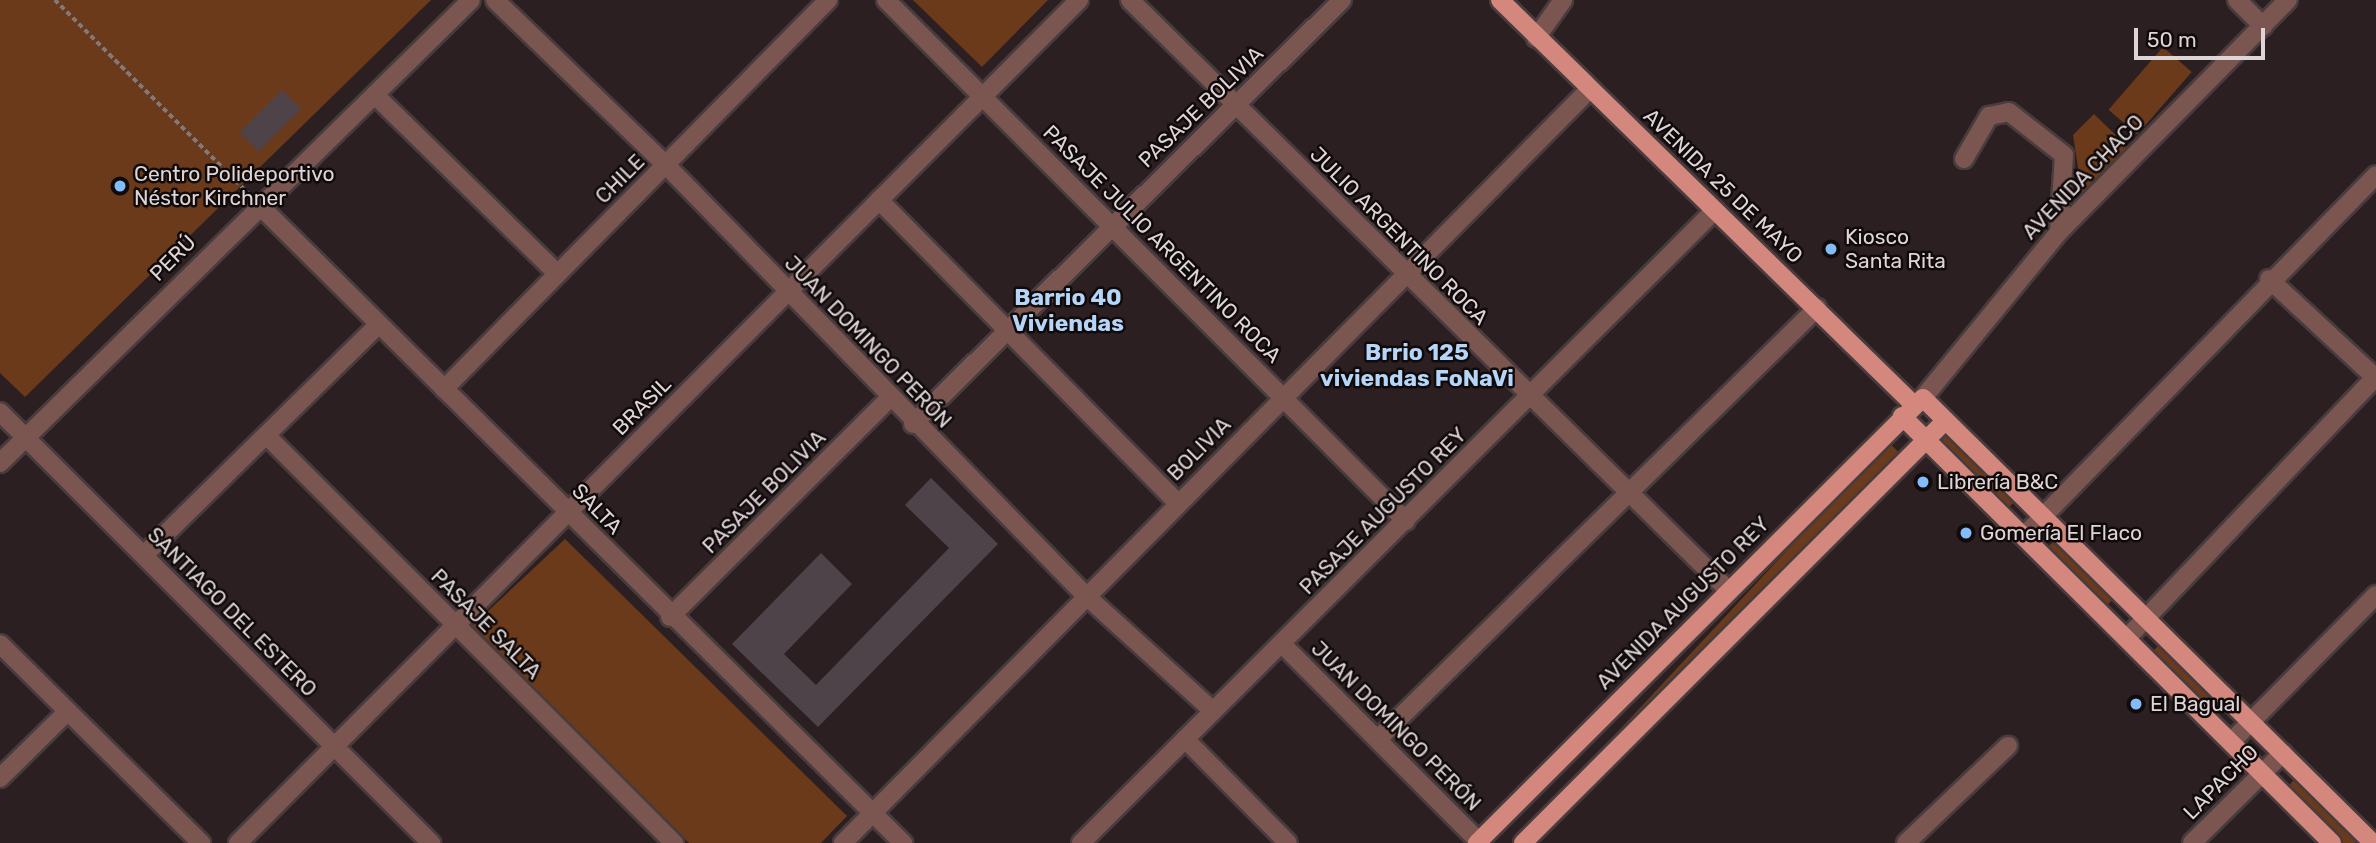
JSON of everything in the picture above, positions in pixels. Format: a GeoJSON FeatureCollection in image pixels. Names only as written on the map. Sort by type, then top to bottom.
{"type":"FeatureCollection","features":[{"type":"Feature","properties":{"kind":"main road","name":"AVENIDA 25 DE MAYO"},"geometry":{"type":"LineString","coordinates":[[1500,0],[1536,38],[1817,308],[1913,406],[1944,421],[2043,516],[2373,843]]}},
{"type":"Feature","properties":{"kind":"main road","name":"AVENIDA 25 DE MAYO"},"geometry":{"type":"LineString","coordinates":[[1913,406],[1925,441],[2233,740],[2332,843]]}},
{"type":"Feature","properties":{"kind":"main road","name":"AVENIDA AUGUSTO REY"},"geometry":{"type":"LineString","coordinates":[[1477,842],[1913,406]]}},
{"type":"Feature","properties":{"kind":"main road"},"geometry":{"type":"LineString","coordinates":[[1523,843],[1944,421]]}},
{"type":"Feature","properties":{"kind":"street","name":"PERÚ"},"geometry":{"type":"LineString","coordinates":[[0,463],[259,205],[471,0]]}},
{"type":"Feature","properties":{"kind":"street","name":"JUAN DOMINGO PERÓN"},"geometry":{"type":"LineString","coordinates":[[495,0],[666,165],[913,424],[1084,594],[1213,711]]}},
{"type":"Feature","properties":{"kind":"street","name":"CHILE"},"geometry":{"type":"LineString","coordinates":[[444,389],[828,0]]}},
{"type":"Feature","properties":{"kind":"street","name":"PASAJE JULIO ARGENTINO ROCA"},"geometry":{"type":"LineString","coordinates":[[886,0],[984,95],[1111,227],[1406,522]]}},
{"type":"Feature","properties":{"kind":"street","name":"BRASIL"},"geometry":{"type":"LineString","coordinates":[[237,843],[1079,0]]}},
{"type":"Feature","properties":{"kind":"street","name":"JULIO ARGENTINO ROCA"},"geometry":{"type":"LineString","coordinates":[[1130,0],[1728,590]]}},
{"type":"Feature","properties":{"kind":"street","name":"PASAJE BOLIVIA"},"geometry":{"type":"LineString","coordinates":[[913,424],[1342,0]]}},
{"type":"Feature","properties":{"kind":"street"},"geometry":{"type":"LineString","coordinates":[[1536,38],[1563,0]]}},
{"type":"Feature","properties":{"kind":"street"},"geometry":{"type":"LineString","coordinates":[[2237,0],[2263,26]]}},
{"type":"Feature","properties":{"kind":"street","name":"AVENIDA CHACO"},"geometry":{"type":"LineString","coordinates":[[1913,406],[2059,232],[2288,0]]}},
{"type":"Feature","properties":{"kind":"street","name":"BOLIVIA"},"geometry":{"type":"LineString","coordinates":[[843,843],[1084,594],[1408,277],[1589,89]]}},
{"type":"Feature","properties":{"kind":"street"},"geometry":{"type":"LineString","coordinates":[[374,95],[557,273]]}},
{"type":"Feature","properties":{"kind":"street"},"geometry":{"type":"LineString","coordinates":[[1964,159],[1989,116],[2009,112],[2064,155],[2059,232]]}},
{"type":"Feature","properties":{"kind":"street"},"geometry":{"type":"LineString","coordinates":[[2024,536],[2269,279],[2376,175]]}},
{"type":"Feature","properties":{"kind":"street"},"geometry":{"type":"LineString","coordinates":[[879,200],[1177,502]]}},
{"type":"Feature","properties":{"kind":"street","name":"SALTA"},"geometry":{"type":"LineString","coordinates":[[259,205],[569,512],[670,617],[903,843]]}},
{"type":"Feature","properties":{"kind":"street","name":"PASAJE AUGUSTO REY"},"geometry":{"type":"LineString","coordinates":[[1081,843],[1406,522],[1715,210]]}},
{"type":"Feature","properties":{"kind":"street"},"geometry":{"type":"LineString","coordinates":[[2128,637],[2376,378],[2269,279]]}},
{"type":"Feature","properties":{"kind":"street"},"geometry":{"type":"LineString","coordinates":[[1379,738],[1817,308]]}},
{"type":"Feature","properties":{"kind":"street"},"geometry":{"type":"LineString","coordinates":[[144,555],[378,325]]}},
{"type":"Feature","properties":{"kind":"street","name":"PASAJE BOLIVIA"},"geometry":{"type":"LineString","coordinates":[[670,617],[889,399]]}},
{"type":"Feature","properties":{"kind":"street","name":"SANTIAGO DEL ESTERO"},"geometry":{"type":"LineString","coordinates":[[0,412],[431,843]]}},
{"type":"Feature","properties":{"kind":"street","name":"PASAJE SALTA"},"geometry":{"type":"LineString","coordinates":[[267,436],[674,843]]}},
{"type":"Feature","properties":{"kind":"street"},"geometry":{"type":"LineString","coordinates":[[2233,740],[2376,595]]}},
{"type":"Feature","properties":{"kind":"street"},"geometry":{"type":"LineString","coordinates":[[0,644],[201,843]]}},
{"type":"Feature","properties":{"kind":"street","name":"JUAN DOMINGO PERÓN"},"geometry":{"type":"LineString","coordinates":[[1282,644],[1379,738],[1477,842]]}},
{"type":"Feature","properties":{"kind":"street"},"geometry":{"type":"LineString","coordinates":[[0,778],[68,711]]}},
{"type":"Feature","properties":{"kind":"street"},"geometry":{"type":"LineString","coordinates":[[1185,739],[1288,843]]}},
{"type":"Feature","properties":{"kind":"street"},"geometry":{"type":"LineString","coordinates":[[1906,843],[2008,746]]}},
{"type":"Feature","properties":{"kind":"street","name":"LAPACHO"},"geometry":{"type":"LineString","coordinates":[[2192,843],[2283,752]]}},
{"type":"Feature","properties":{"kind":"path"},"geometry":{"type":"LineString","coordinates":[[55,0],[259,205]]}},
{"type":"Feature","properties":{"kind":"shaded area","name":"Centro Polideportivo Néstor Kirchner"},"geometry":{"type":"Polygon","coordinates":[[[0,0],[431,0],[25,397],[0,373],[0,0]]]}},
{"type":"Feature","properties":{"kind":"shaded area"},"geometry":{"type":"Polygon","coordinates":[[[913,0],[1048,0],[982,67],[913,0]]]}},
{"type":"Feature","properties":{"kind":"shaded area"},"geometry":{"type":"Polygon","coordinates":[[[2163,47],[2192,72],[2137,135],[2109,110],[2163,47]]]}},
{"type":"Feature","properties":{"kind":"shaded area"},"geometry":{"type":"Polygon","coordinates":[[[2094,114],[2128,147],[2082,194],[2073,135],[2094,114]]]}},
{"type":"Feature","properties":{"kind":"shaded area"},"geometry":{"type":"Polygon","coordinates":[[[1949,433],[2015,501],[2006,510],[1940,442],[1949,433]]]}},
{"type":"Feature","properties":{"kind":"shaded area"},"geometry":{"type":"Polygon","coordinates":[[[1888,442],[1900,453],[1536,843],[1514,843],[1888,442]]]}},
{"type":"Feature","properties":{"kind":"shaded area"},"geometry":{"type":"Polygon","coordinates":[[[565,539],[847,816],[821,843],[689,843],[471,627],[565,539]]]}},
{"type":"Feature","properties":{"kind":"shaded area"},"geometry":{"type":"Polygon","coordinates":[[[2056,539],[2115,598],[2105,607],[2047,548],[2056,539]]]}},
{"type":"Feature","properties":{"kind":"shaded area"},"geometry":{"type":"Polygon","coordinates":[[[2163,641],[2222,700],[2212,709],[2154,650],[2163,641]]]}},
{"type":"Feature","properties":{"kind":"shaded area"},"geometry":{"type":"Polygon","coordinates":[[[2295,778],[2355,843],[2343,843],[2289,786],[2295,778]]]}},
{"type":"Feature","properties":{"kind":"building"},"geometry":{"type":"Polygon","coordinates":[[[282,90],[301,109],[259,152],[240,132],[282,90]]]}},
{"type":"Feature","properties":{"kind":"building"},"geometry":{"type":"Polygon","coordinates":[[[931,478],[998,544],[818,727],[732,644],[821,553],[852,584],[784,654],[816,685],[949,548],[905,505],[931,478]]]}},
{"type":"Feature","properties":{"kind":"place","name":"Centro Polideportivo Néstor Kirchner"},"geometry":{"type":"Point","coordinates":[120,186]}},
{"type":"Feature","properties":{"kind":"place","name":"Kiosco Santa Rita"},"geometry":{"type":"Point","coordinates":[1831,249]}},
{"type":"Feature","properties":{"kind":"place","name":"Librería B&C"},"geometry":{"type":"Point","coordinates":[1923,482]}},
{"type":"Feature","properties":{"kind":"place","name":"Gomería El Flaco"},"geometry":{"type":"Point","coordinates":[1966,533]}},
{"type":"Feature","properties":{"kind":"place","name":"El Bagual"},"geometry":{"type":"Point","coordinates":[2136,704]}},
{"type":"Feature","properties":{"kind":"district","name":"Barrio 40 Viviendas"},"geometry":{"type":"Point","coordinates":[1068,310]}},
{"type":"Feature","properties":{"kind":"district","name":"Brrio 125 viviendas FoNaVi"},"geometry":{"type":"Point","coordinates":[1417,365]}}]}
